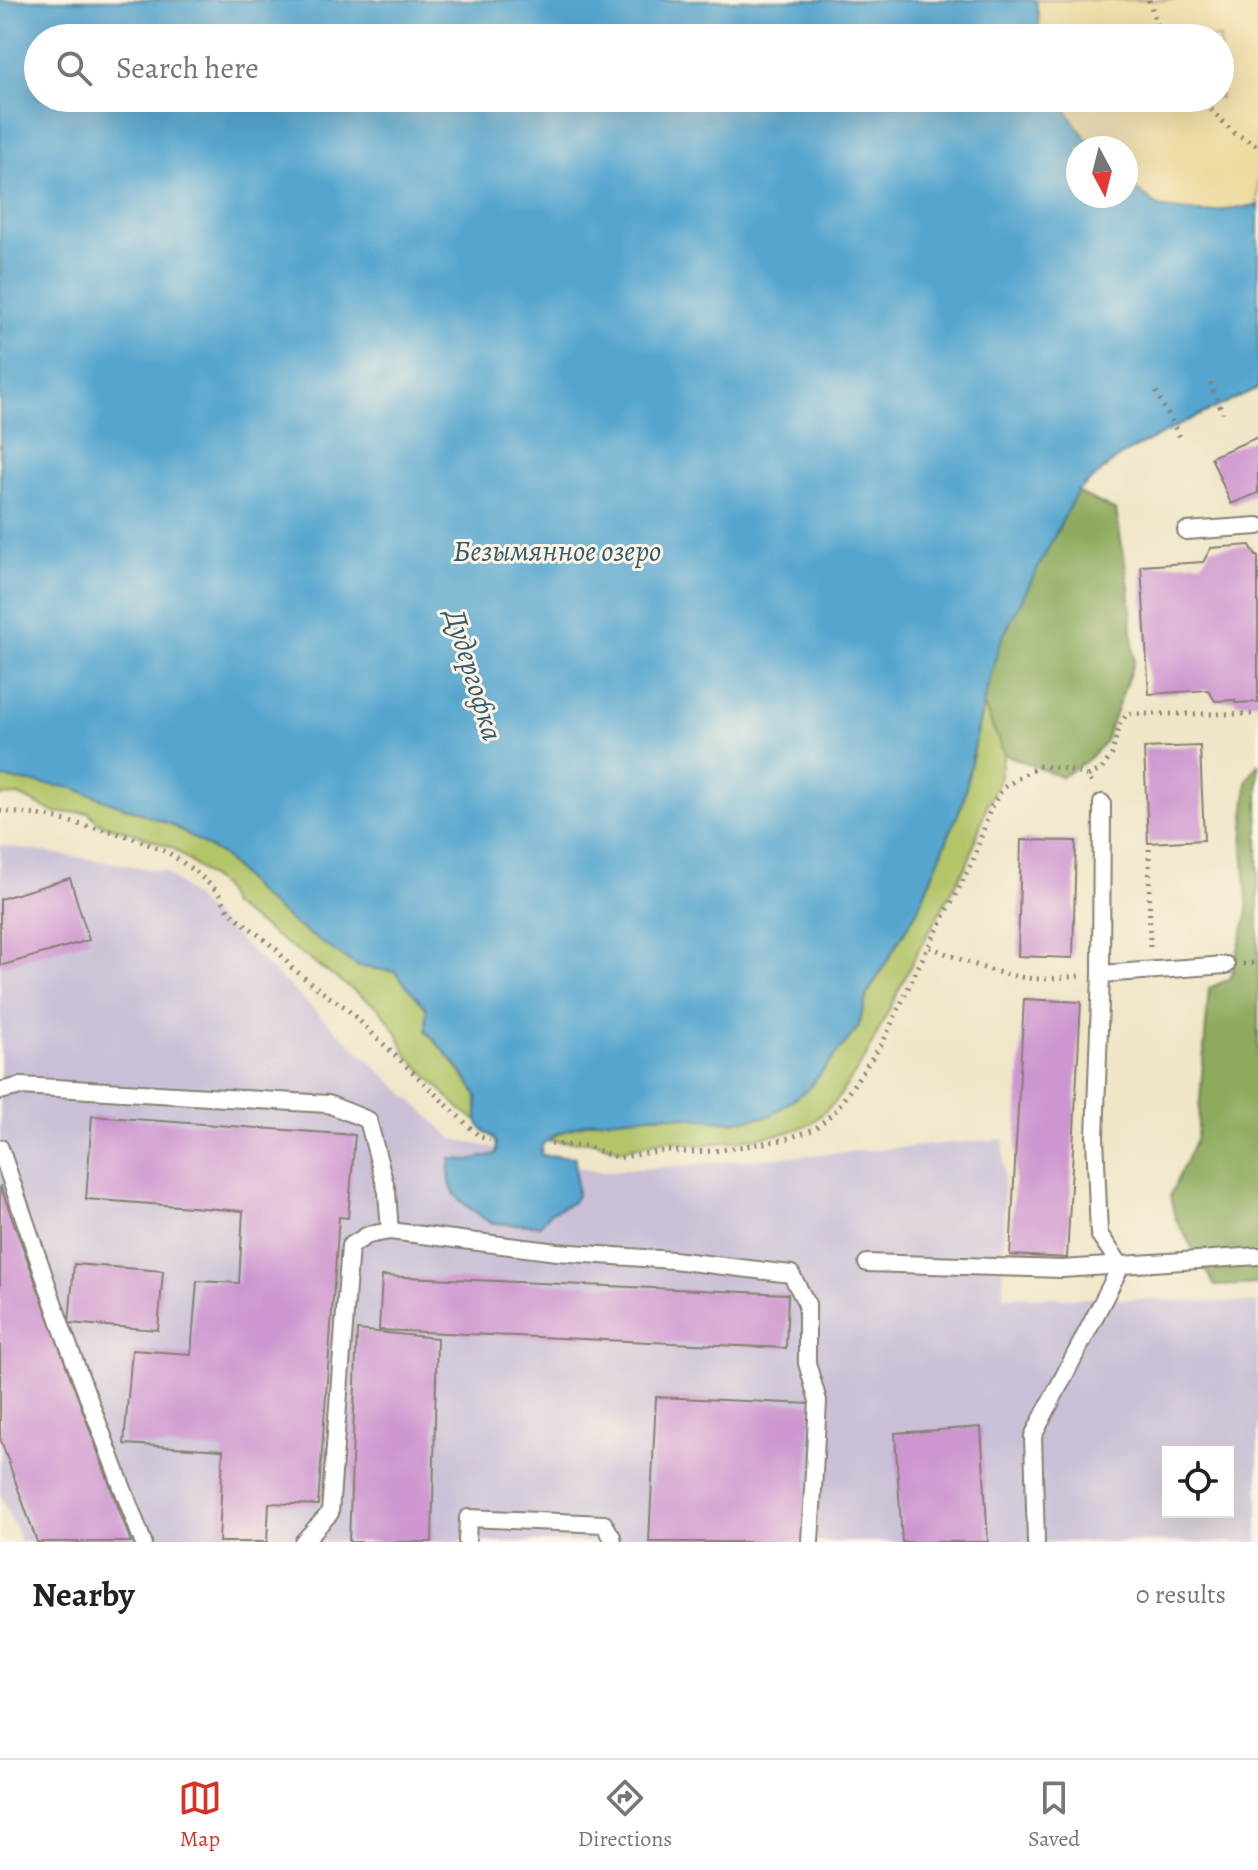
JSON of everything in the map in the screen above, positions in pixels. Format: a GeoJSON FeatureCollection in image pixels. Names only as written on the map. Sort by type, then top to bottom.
{"type":"FeatureCollection","features":[{"type":"Feature","properties":{"kind":"lane"},"geometry":{"type":"LineString","coordinates":[[1186,531],[1258,526]]}},
{"type":"Feature","properties":{"kind":"lane"},"geometry":{"type":"LineString","coordinates":[[1102,803],[1101,974],[1095,1137],[1099,1234],[1121,1266]]}},
{"type":"Feature","properties":{"kind":"lane"},"geometry":{"type":"LineString","coordinates":[[1101,974],[1226,965]]}},
{"type":"Feature","properties":{"kind":"lane"},"geometry":{"type":"LineString","coordinates":[[0,1091],[21,1086],[328,1104],[368,1120],[387,1192],[390,1231]]}},
{"type":"Feature","properties":{"kind":"lane"},"geometry":{"type":"LineString","coordinates":[[0,1148],[63,1331],[143,1542]]}},
{"type":"Feature","properties":{"kind":"lane"},"geometry":{"type":"LineString","coordinates":[[303,1542],[330,1513],[350,1246],[368,1235],[390,1231],[557,1252],[673,1260],[791,1274],[807,1304],[807,1363],[818,1401],[810,1542]]}},
{"type":"Feature","properties":{"kind":"lane"},"geometry":{"type":"LineString","coordinates":[[867,1263],[1062,1269],[1258,1256]]}},
{"type":"Feature","properties":{"kind":"lane"},"geometry":{"type":"LineString","coordinates":[[1036,1542],[1033,1436],[1121,1266]]}},
{"type":"Feature","properties":{"kind":"lane"},"geometry":{"type":"LineString","coordinates":[[467,1542],[468,1518],[604,1524],[613,1542]]}},
{"type":"Feature","properties":{"kind":"path"},"geometry":{"type":"LineString","coordinates":[[1149,0],[1157,24]]}},
{"type":"Feature","properties":{"kind":"path"},"geometry":{"type":"LineString","coordinates":[[1214,112],[1234,133],[1258,146]]}},
{"type":"Feature","properties":{"kind":"path"},"geometry":{"type":"LineString","coordinates":[[1210,383],[1223,413]]}},
{"type":"Feature","properties":{"kind":"path"},"geometry":{"type":"LineString","coordinates":[[1156,392],[1181,439]]}},
{"type":"Feature","properties":{"kind":"path"},"geometry":{"type":"LineString","coordinates":[[551,1144],[586,1146],[617,1158],[667,1150],[684,1152],[739,1148],[783,1140],[815,1129],[836,1110],[883,1042],[973,861],[991,807],[1003,788],[1038,766],[1062,768],[1088,776],[1102,769],[1112,754],[1119,725],[1127,714],[1258,714]]}},
{"type":"Feature","properties":{"kind":"path"},"geometry":{"type":"LineString","coordinates":[[1088,776],[1102,803]]}},
{"type":"Feature","properties":{"kind":"path"},"geometry":{"type":"LineString","coordinates":[[0,811],[60,819],[131,837],[169,853],[218,892],[229,911],[276,949],[292,968],[345,1007],[480,1137],[490,1140]]}},
{"type":"Feature","properties":{"kind":"path"},"geometry":{"type":"LineString","coordinates":[[1149,849],[1149,971]]}},
{"type":"Feature","properties":{"kind":"path"},"geometry":{"type":"LineString","coordinates":[[930,947],[1007,974],[1039,979],[1101,974]]}},
{"type":"Feature","properties":{"kind":"shaded area"},"geometry":{"type":"Polygon","coordinates":[[[0,845],[165,871],[453,1139],[602,1172],[1004,1139],[1003,1296],[1258,1303],[1258,1542],[21,1542],[0,1493],[0,845]]]}},
{"type":"Feature","properties":{"kind":"green space"},"geometry":{"type":"Polygon","coordinates":[[[1077,492],[1116,511],[1129,586],[1134,661],[1105,742],[1085,762],[1061,777],[1004,754],[983,704],[999,644],[1077,492]]]}},
{"type":"Feature","properties":{"kind":"green space"},"geometry":{"type":"Polygon","coordinates":[[[983,704],[1004,754],[998,784],[987,805],[969,860],[917,953],[865,1058],[836,1101],[811,1124],[786,1133],[742,1140],[701,1145],[666,1140],[621,1150],[595,1142],[546,1141],[567,1130],[613,1118],[661,1116],[732,1122],[858,1028],[867,995],[918,909],[963,802],[983,704]]]}},
{"type":"Feature","properties":{"kind":"green space"},"geometry":{"type":"Polygon","coordinates":[[[1258,763],[1258,1284],[1215,1286],[1175,1218],[1170,1195],[1197,1137],[1209,988],[1230,979],[1248,913],[1243,848],[1247,781],[1258,763]]]}},
{"type":"Feature","properties":{"kind":"green space"},"geometry":{"type":"Polygon","coordinates":[[[0,778],[73,787],[170,824],[223,856],[261,897],[297,926],[357,966],[395,972],[426,1008],[426,1031],[477,1094],[477,1121],[461,1110],[407,1055],[396,1031],[380,1009],[231,905],[222,887],[173,848],[99,823],[88,812],[55,813],[19,795],[0,796],[0,778]]]}},
{"type":"Feature","properties":{"kind":"sand"},"geometry":{"type":"Polygon","coordinates":[[[1036,0],[1258,0],[1258,205],[1205,213],[1161,208],[1138,191],[1138,136],[1084,136],[1067,112],[1234,112],[1234,24],[1039,24],[1036,0]]]}},
{"type":"Feature","properties":{"kind":"water","name":"Безымянное озеро"},"geometry":{"type":"Polygon","coordinates":[[[0,0],[1036,0],[1039,24],[24,24],[24,112],[1067,112],[1084,136],[1066,136],[1066,208],[1138,208],[1138,191],[1161,208],[1205,213],[1258,205],[1258,388],[1120,456],[1077,492],[999,644],[963,802],[918,909],[867,995],[858,1028],[808,1089],[770,1116],[732,1122],[664,1115],[592,1121],[556,1134],[542,1145],[541,1155],[575,1157],[577,1196],[572,1203],[551,1212],[540,1225],[488,1221],[466,1206],[452,1190],[450,1168],[451,1159],[471,1160],[496,1154],[496,1142],[478,1123],[477,1100],[469,1083],[426,1031],[426,1008],[395,972],[357,966],[297,926],[261,897],[223,856],[170,824],[73,788],[0,778],[0,0]]]}},
{"type":"Feature","properties":{"kind":"building"},"geometry":{"type":"Polygon","coordinates":[[[1258,437],[1258,493],[1231,504],[1211,457],[1258,437]]]}},
{"type":"Feature","properties":{"kind":"building"},"geometry":{"type":"Polygon","coordinates":[[[1250,545],[1258,556],[1258,702],[1215,701],[1208,690],[1149,694],[1141,566],[1203,562],[1211,548],[1250,545]]]}},
{"type":"Feature","properties":{"kind":"building"},"geometry":{"type":"Polygon","coordinates":[[[1200,746],[1204,840],[1148,843],[1144,748],[1200,746]]]}},
{"type":"Feature","properties":{"kind":"building"},"geometry":{"type":"Polygon","coordinates":[[[1021,840],[1076,841],[1073,958],[1018,956],[1021,840]]]}},
{"type":"Feature","properties":{"kind":"building"},"geometry":{"type":"Polygon","coordinates":[[[70,878],[89,940],[0,966],[0,899],[70,878]]]}},
{"type":"Feature","properties":{"kind":"building"},"geometry":{"type":"Polygon","coordinates":[[[1024,999],[1081,1002],[1067,1258],[1010,1255],[1024,999]]]}},
{"type":"Feature","properties":{"kind":"building"},"geometry":{"type":"Polygon","coordinates":[[[92,1116],[355,1135],[348,1218],[339,1217],[318,1505],[269,1503],[267,1542],[219,1542],[223,1450],[124,1444],[132,1350],[191,1354],[197,1281],[239,1283],[243,1211],[86,1199],[92,1116]]]}},
{"type":"Feature","properties":{"kind":"building"},"geometry":{"type":"Polygon","coordinates":[[[0,1185],[131,1542],[37,1542],[0,1438],[0,1185]]]}},
{"type":"Feature","properties":{"kind":"building"},"geometry":{"type":"Polygon","coordinates":[[[74,1264],[163,1271],[158,1330],[69,1323],[74,1264]]]}},
{"type":"Feature","properties":{"kind":"building"},"geometry":{"type":"Polygon","coordinates":[[[382,1276],[788,1294],[786,1348],[379,1330],[382,1276]]]}},
{"type":"Feature","properties":{"kind":"building"},"geometry":{"type":"Polygon","coordinates":[[[357,1330],[437,1338],[432,1542],[349,1542],[357,1330]]]}},
{"type":"Feature","properties":{"kind":"building"},"geometry":{"type":"Polygon","coordinates":[[[656,1397],[811,1404],[804,1542],[649,1542],[656,1397]]]}},
{"type":"Feature","properties":{"kind":"building"},"geometry":{"type":"Polygon","coordinates":[[[981,1427],[988,1542],[902,1542],[895,1433],[981,1427]]]}},
{"type":"Feature","properties":{"kind":"water label","name":"Дудергофка"},"geometry":{"type":"Point","coordinates":[474,675]}}]}
